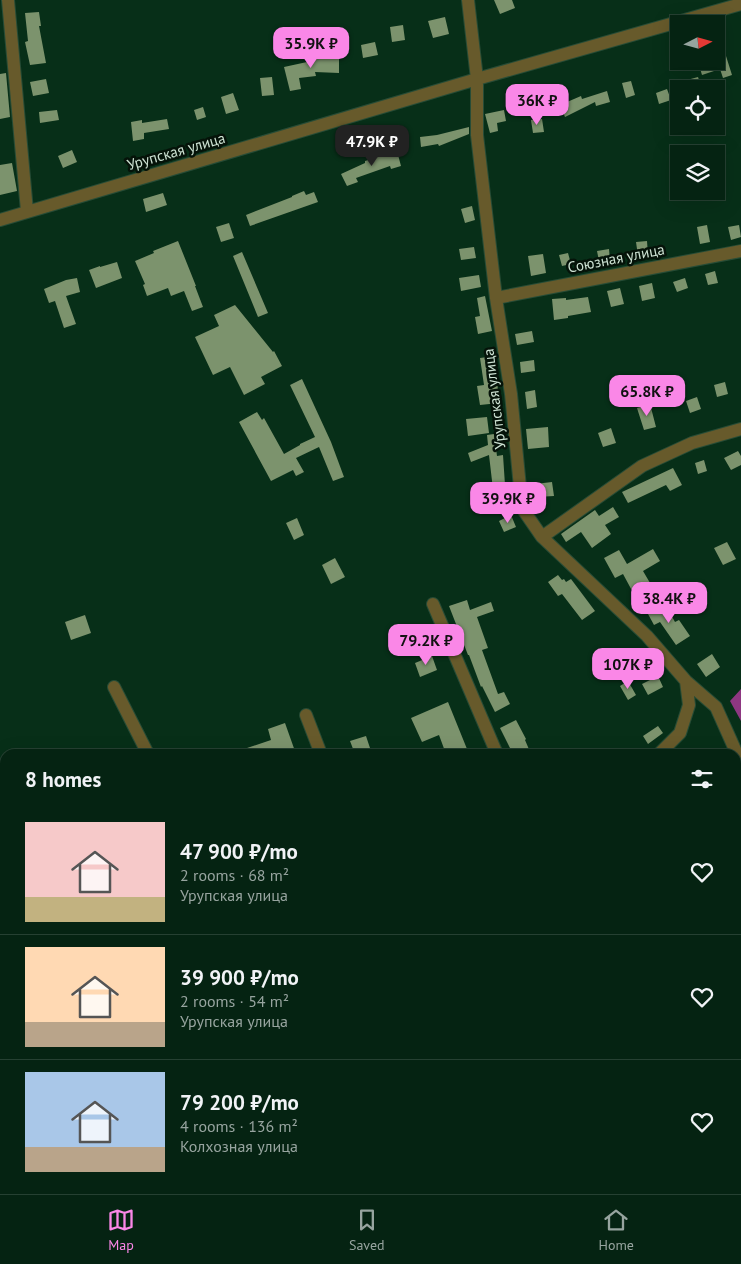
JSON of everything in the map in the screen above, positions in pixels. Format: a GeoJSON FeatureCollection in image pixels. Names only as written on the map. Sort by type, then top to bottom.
{"type":"FeatureCollection","features":[{"type":"Feature","properties":{"kind":"street"},"geometry":{"type":"LineString","coordinates":[[8,0],[27,212]]}},
{"type":"Feature","properties":{"kind":"street","name":"Урупская улица"},"geometry":{"type":"LineString","coordinates":[[468,0],[477,79],[476,135],[496,298],[511,394],[522,508],[542,537],[647,636],[686,681],[716,707],[735,749]]}},
{"type":"Feature","properties":{"kind":"street","name":"Урупская улица"},"geometry":{"type":"LineString","coordinates":[[0,220],[477,79],[741,4]]}},
{"type":"Feature","properties":{"kind":"street","name":"Союзная улица"},"geometry":{"type":"LineString","coordinates":[[496,298],[741,251]]}},
{"type":"Feature","properties":{"kind":"street"},"geometry":{"type":"LineString","coordinates":[[542,537],[642,466],[692,443],[741,429]]}},
{"type":"Feature","properties":{"kind":"street"},"geometry":{"type":"LineString","coordinates":[[432,604],[495,749]]}},
{"type":"Feature","properties":{"kind":"street"},"geometry":{"type":"LineString","coordinates":[[664,749],[680,733],[689,705],[686,681]]}},
{"type":"Feature","properties":{"kind":"street"},"geometry":{"type":"LineString","coordinates":[[114,687],[145,749]]}},
{"type":"Feature","properties":{"kind":"street"},"geometry":{"type":"LineString","coordinates":[[306,715],[319,749]]}},
{"type":"Feature","properties":{"kind":"shaded area"},"geometry":{"type":"Polygon","coordinates":[[[741,689],[741,721],[730,701],[741,689]]]}},
{"type":"Feature","properties":{"kind":"building"},"geometry":{"type":"Polygon","coordinates":[[[494,0],[512,0],[515,8],[500,14],[494,0]]]}},
{"type":"Feature","properties":{"kind":"building"},"geometry":{"type":"Polygon","coordinates":[[[39,12],[41,26],[39,26],[46,63],[30,65],[25,42],[28,41],[25,13],[39,12]]]}},
{"type":"Feature","properties":{"kind":"building"},"geometry":{"type":"Polygon","coordinates":[[[445,17],[449,34],[433,38],[428,21],[445,17]]]}},
{"type":"Feature","properties":{"kind":"building"},"geometry":{"type":"Polygon","coordinates":[[[403,25],[405,40],[392,42],[390,27],[403,25]]]}},
{"type":"Feature","properties":{"kind":"building"},"geometry":{"type":"Polygon","coordinates":[[[375,42],[378,55],[363,58],[361,45],[375,42]]]}},
{"type":"Feature","properties":{"kind":"building"},"geometry":{"type":"Polygon","coordinates":[[[328,53],[339,54],[339,73],[315,72],[316,76],[299,78],[301,89],[290,91],[284,67],[307,62],[306,59],[327,57],[328,53]]]}},
{"type":"Feature","properties":{"kind":"building"},"geometry":{"type":"Polygon","coordinates":[[[725,56],[732,75],[723,78],[720,70],[725,70],[725,56]]]}},
{"type":"Feature","properties":{"kind":"building"},"geometry":{"type":"Polygon","coordinates":[[[700,70],[717,70],[702,75],[700,70]]]}},
{"type":"Feature","properties":{"kind":"building"},"geometry":{"type":"Polygon","coordinates":[[[6,73],[10,117],[0,119],[0,74],[6,73]]]}},
{"type":"Feature","properties":{"kind":"building"},"geometry":{"type":"Polygon","coordinates":[[[272,77],[274,95],[262,96],[260,78],[272,77]]]}},
{"type":"Feature","properties":{"kind":"building"},"geometry":{"type":"Polygon","coordinates":[[[698,77],[699,80],[687,80],[698,77]]]}},
{"type":"Feature","properties":{"kind":"building"},"geometry":{"type":"Polygon","coordinates":[[[46,79],[49,93],[33,96],[30,82],[46,79]]]}},
{"type":"Feature","properties":{"kind":"building"},"geometry":{"type":"Polygon","coordinates":[[[631,81],[635,95],[626,98],[622,83],[631,81]]]}},
{"type":"Feature","properties":{"kind":"building"},"geometry":{"type":"Polygon","coordinates":[[[667,89],[670,100],[659,104],[656,93],[667,89]]]}},
{"type":"Feature","properties":{"kind":"building"},"geometry":{"type":"Polygon","coordinates":[[[607,91],[610,102],[596,106],[595,102],[565,117],[560,105],[581,96],[582,99],[607,91]]]}},
{"type":"Feature","properties":{"kind":"building"},"geometry":{"type":"Polygon","coordinates":[[[233,93],[239,110],[226,114],[221,97],[233,93]]]}},
{"type":"Feature","properties":{"kind":"building"},"geometry":{"type":"Polygon","coordinates":[[[203,107],[206,117],[197,120],[194,110],[203,107]]]}},
{"type":"Feature","properties":{"kind":"building"},"geometry":{"type":"Polygon","coordinates":[[[57,110],[59,120],[40,123],[39,112],[57,110]]]}},
{"type":"Feature","properties":{"kind":"building"},"geometry":{"type":"Polygon","coordinates":[[[504,110],[506,121],[497,123],[498,131],[490,133],[485,114],[504,110]]]}},
{"type":"Feature","properties":{"kind":"building"},"geometry":{"type":"Polygon","coordinates":[[[167,119],[169,129],[144,133],[144,139],[133,141],[131,122],[142,120],[142,123],[167,119]]]}},
{"type":"Feature","properties":{"kind":"building"},"geometry":{"type":"Polygon","coordinates":[[[542,119],[544,132],[533,133],[531,120],[542,119]]]}},
{"type":"Feature","properties":{"kind":"building"},"geometry":{"type":"Polygon","coordinates":[[[469,127],[469,134],[439,146],[438,144],[421,147],[420,137],[469,127]]]}},
{"type":"Feature","properties":{"kind":"building"},"geometry":{"type":"Polygon","coordinates":[[[72,150],[77,162],[63,168],[58,156],[72,150]]]}},
{"type":"Feature","properties":{"kind":"building"},"geometry":{"type":"Polygon","coordinates":[[[397,151],[401,166],[391,169],[390,166],[356,178],[358,182],[347,186],[341,174],[365,163],[365,161],[397,151]]]}},
{"type":"Feature","properties":{"kind":"building"},"geometry":{"type":"Polygon","coordinates":[[[12,163],[17,191],[0,195],[0,165],[12,163]]]}},
{"type":"Feature","properties":{"kind":"building"},"geometry":{"type":"Polygon","coordinates":[[[304,191],[306,195],[314,192],[318,202],[250,226],[246,215],[304,191]]]}},
{"type":"Feature","properties":{"kind":"building"},"geometry":{"type":"Polygon","coordinates":[[[163,193],[167,205],[146,212],[143,199],[163,193]]]}},
{"type":"Feature","properties":{"kind":"building"},"geometry":{"type":"Polygon","coordinates":[[[472,206],[475,220],[465,223],[461,209],[472,206]]]}},
{"type":"Feature","properties":{"kind":"building"},"geometry":{"type":"Polygon","coordinates":[[[229,223],[234,238],[221,242],[216,227],[229,223]]]}},
{"type":"Feature","properties":{"kind":"building"},"geometry":{"type":"Polygon","coordinates":[[[707,225],[710,242],[700,244],[697,227],[707,225]]]}},
{"type":"Feature","properties":{"kind":"building"},"geometry":{"type":"Polygon","coordinates":[[[739,225],[741,237],[731,240],[728,227],[739,225]]]}},
{"type":"Feature","properties":{"kind":"building"},"geometry":{"type":"Polygon","coordinates":[[[178,241],[203,307],[192,311],[184,291],[171,296],[168,288],[147,296],[143,285],[145,284],[135,261],[178,241]]]}},
{"type":"Feature","properties":{"kind":"building"},"geometry":{"type":"Polygon","coordinates":[[[647,241],[648,255],[638,256],[636,242],[647,241]]]}},
{"type":"Feature","properties":{"kind":"building"},"geometry":{"type":"Polygon","coordinates":[[[474,247],[476,258],[461,260],[459,249],[474,247]]]}},
{"type":"Feature","properties":{"kind":"building"},"geometry":{"type":"Polygon","coordinates":[[[609,249],[610,260],[599,261],[597,251],[609,249]]]}},
{"type":"Feature","properties":{"kind":"building"},"geometry":{"type":"Polygon","coordinates":[[[242,252],[268,313],[258,317],[233,256],[242,252]]]}},
{"type":"Feature","properties":{"kind":"building"},"geometry":{"type":"Polygon","coordinates":[[[568,253],[571,264],[562,266],[559,255],[568,253]]]}},
{"type":"Feature","properties":{"kind":"building"},"geometry":{"type":"Polygon","coordinates":[[[543,254],[546,273],[531,276],[528,256],[543,254]]]}},
{"type":"Feature","properties":{"kind":"building"},"geometry":{"type":"Polygon","coordinates":[[[117,262],[122,278],[96,288],[89,270],[117,262]]]}},
{"type":"Feature","properties":{"kind":"building"},"geometry":{"type":"Polygon","coordinates":[[[715,271],[718,283],[708,285],[705,274],[715,271]]]}},
{"type":"Feature","properties":{"kind":"building"},"geometry":{"type":"Polygon","coordinates":[[[479,275],[481,287],[461,291],[459,278],[479,275]]]}},
{"type":"Feature","properties":{"kind":"building"},"geometry":{"type":"Polygon","coordinates":[[[77,278],[80,292],[66,296],[76,324],[64,328],[55,301],[49,303],[44,289],[66,280],[77,278]]]}},
{"type":"Feature","properties":{"kind":"building"},"geometry":{"type":"Polygon","coordinates":[[[685,278],[688,288],[677,292],[673,282],[685,278]]]}},
{"type":"Feature","properties":{"kind":"building"},"geometry":{"type":"Polygon","coordinates":[[[652,283],[655,298],[642,301],[639,286],[652,283]]]}},
{"type":"Feature","properties":{"kind":"building"},"geometry":{"type":"Polygon","coordinates":[[[620,288],[624,304],[611,307],[607,291],[620,288]]]}},
{"type":"Feature","properties":{"kind":"building"},"geometry":{"type":"Polygon","coordinates":[[[485,296],[492,331],[478,334],[475,317],[480,316],[477,298],[485,296]]]}},
{"type":"Feature","properties":{"kind":"building"},"geometry":{"type":"Polygon","coordinates":[[[588,297],[591,312],[554,320],[552,299],[566,298],[566,300],[588,297]]]}},
{"type":"Feature","properties":{"kind":"building"},"geometry":{"type":"Polygon","coordinates":[[[235,305],[274,351],[282,366],[261,377],[265,384],[244,395],[230,367],[213,375],[195,337],[219,326],[214,315],[235,305]]]}},
{"type":"Feature","properties":{"kind":"building"},"geometry":{"type":"Polygon","coordinates":[[[532,331],[534,342],[517,345],[515,334],[532,331]]]}},
{"type":"Feature","properties":{"kind":"building"},"geometry":{"type":"Polygon","coordinates":[[[495,356],[499,403],[480,405],[477,386],[484,385],[480,358],[495,356]]]}},
{"type":"Feature","properties":{"kind":"building"},"geometry":{"type":"Polygon","coordinates":[[[534,360],[535,371],[521,373],[520,362],[534,360]]]}},
{"type":"Feature","properties":{"kind":"building"},"geometry":{"type":"Polygon","coordinates":[[[302,379],[331,442],[344,477],[333,481],[319,447],[296,458],[304,472],[296,476],[293,470],[271,481],[239,422],[257,412],[262,420],[264,418],[284,454],[315,437],[290,385],[302,379]]]}},
{"type":"Feature","properties":{"kind":"building"},"geometry":{"type":"Polygon","coordinates":[[[725,382],[728,394],[717,397],[714,385],[725,382]]]}},
{"type":"Feature","properties":{"kind":"building"},"geometry":{"type":"Polygon","coordinates":[[[535,390],[537,407],[527,409],[525,392],[535,390]]]}},
{"type":"Feature","properties":{"kind":"building"},"geometry":{"type":"Polygon","coordinates":[[[697,397],[701,409],[690,413],[686,401],[697,397]]]}},
{"type":"Feature","properties":{"kind":"building"},"geometry":{"type":"Polygon","coordinates":[[[650,404],[656,427],[644,430],[637,408],[650,404]]]}},
{"type":"Feature","properties":{"kind":"building"},"geometry":{"type":"Polygon","coordinates":[[[487,417],[489,433],[468,436],[466,419],[487,417]]]}},
{"type":"Feature","properties":{"kind":"building"},"geometry":{"type":"Polygon","coordinates":[[[548,427],[549,447],[528,449],[526,429],[548,427]]]}},
{"type":"Feature","properties":{"kind":"building"},"geometry":{"type":"Polygon","coordinates":[[[611,428],[616,443],[603,447],[598,433],[611,428]]]}},
{"type":"Feature","properties":{"kind":"building"},"geometry":{"type":"Polygon","coordinates":[[[494,434],[497,456],[503,455],[505,485],[507,484],[508,497],[494,498],[489,455],[471,462],[468,453],[488,445],[487,435],[494,434]]]}},
{"type":"Feature","properties":{"kind":"building"},"geometry":{"type":"Polygon","coordinates":[[[738,451],[741,456],[741,465],[731,470],[724,458],[738,451]]]}},
{"type":"Feature","properties":{"kind":"building"},"geometry":{"type":"Polygon","coordinates":[[[704,460],[707,471],[698,474],[695,463],[704,460]]]}},
{"type":"Feature","properties":{"kind":"building"},"geometry":{"type":"Polygon","coordinates":[[[673,468],[682,485],[670,491],[666,485],[628,503],[622,492],[673,468]]]}},
{"type":"Feature","properties":{"kind":"building"},"geometry":{"type":"Polygon","coordinates":[[[552,482],[554,496],[537,497],[535,484],[552,482]]]}},
{"type":"Feature","properties":{"kind":"building"},"geometry":{"type":"Polygon","coordinates":[[[613,507],[619,517],[605,525],[611,534],[592,548],[581,532],[566,542],[561,534],[595,510],[599,516],[613,507]]]}},
{"type":"Feature","properties":{"kind":"building"},"geometry":{"type":"Polygon","coordinates":[[[511,515],[516,527],[504,532],[499,521],[511,515]]]}},
{"type":"Feature","properties":{"kind":"building"},"geometry":{"type":"Polygon","coordinates":[[[297,518],[304,535],[294,540],[286,523],[297,518]]]}},
{"type":"Feature","properties":{"kind":"building"},"geometry":{"type":"Polygon","coordinates":[[[727,542],[736,559],[723,565],[714,548],[727,542]]]}},
{"type":"Feature","properties":{"kind":"building"},"geometry":{"type":"Polygon","coordinates":[[[653,549],[660,561],[643,571],[653,588],[636,598],[623,574],[615,578],[604,558],[619,550],[627,564],[653,549]]]}},
{"type":"Feature","properties":{"kind":"building"},"geometry":{"type":"Polygon","coordinates":[[[335,558],[345,577],[331,584],[322,565],[335,558]]]}},
{"type":"Feature","properties":{"kind":"building"},"geometry":{"type":"Polygon","coordinates":[[[558,575],[566,582],[571,579],[595,611],[582,620],[562,594],[558,596],[548,582],[558,575]]]}},
{"type":"Feature","properties":{"kind":"building"},"geometry":{"type":"Polygon","coordinates":[[[467,600],[470,610],[491,602],[494,611],[477,617],[488,648],[482,650],[498,694],[504,692],[510,704],[495,712],[481,687],[449,606],[467,600]]]}},
{"type":"Feature","properties":{"kind":"building"},"geometry":{"type":"Polygon","coordinates":[[[665,604],[675,622],[679,620],[690,636],[676,645],[660,622],[654,625],[648,614],[665,604]]]}},
{"type":"Feature","properties":{"kind":"building"},"geometry":{"type":"Polygon","coordinates":[[[85,615],[91,633],[71,640],[65,622],[85,615]]]}},
{"type":"Feature","properties":{"kind":"building"},"geometry":{"type":"Polygon","coordinates":[[[712,654],[720,667],[706,677],[697,664],[712,654]]]}},
{"type":"Feature","properties":{"kind":"building"},"geometry":{"type":"Polygon","coordinates":[[[432,656],[437,670],[420,677],[415,663],[432,656]]]}},
{"type":"Feature","properties":{"kind":"building"},"geometry":{"type":"Polygon","coordinates":[[[658,676],[663,687],[648,695],[642,684],[658,676]]]}},
{"type":"Feature","properties":{"kind":"building"},"geometry":{"type":"Polygon","coordinates":[[[628,681],[636,695],[628,700],[620,686],[628,681]]]}},
{"type":"Feature","properties":{"kind":"building"},"geometry":{"type":"Polygon","coordinates":[[[448,702],[467,749],[444,749],[439,735],[422,742],[411,718],[448,702]]]}},
{"type":"Feature","properties":{"kind":"building"},"geometry":{"type":"Polygon","coordinates":[[[516,720],[529,749],[510,749],[500,728],[516,720]]]}},
{"type":"Feature","properties":{"kind":"building"},"geometry":{"type":"Polygon","coordinates":[[[285,723],[294,749],[244,749],[271,740],[268,729],[285,723]]]}},
{"type":"Feature","properties":{"kind":"building"},"geometry":{"type":"Polygon","coordinates":[[[658,726],[663,733],[648,744],[643,736],[658,726]]]}},
{"type":"Feature","properties":{"kind":"building"},"geometry":{"type":"Polygon","coordinates":[[[366,736],[370,749],[353,749],[350,741],[366,736]]]}}]}
